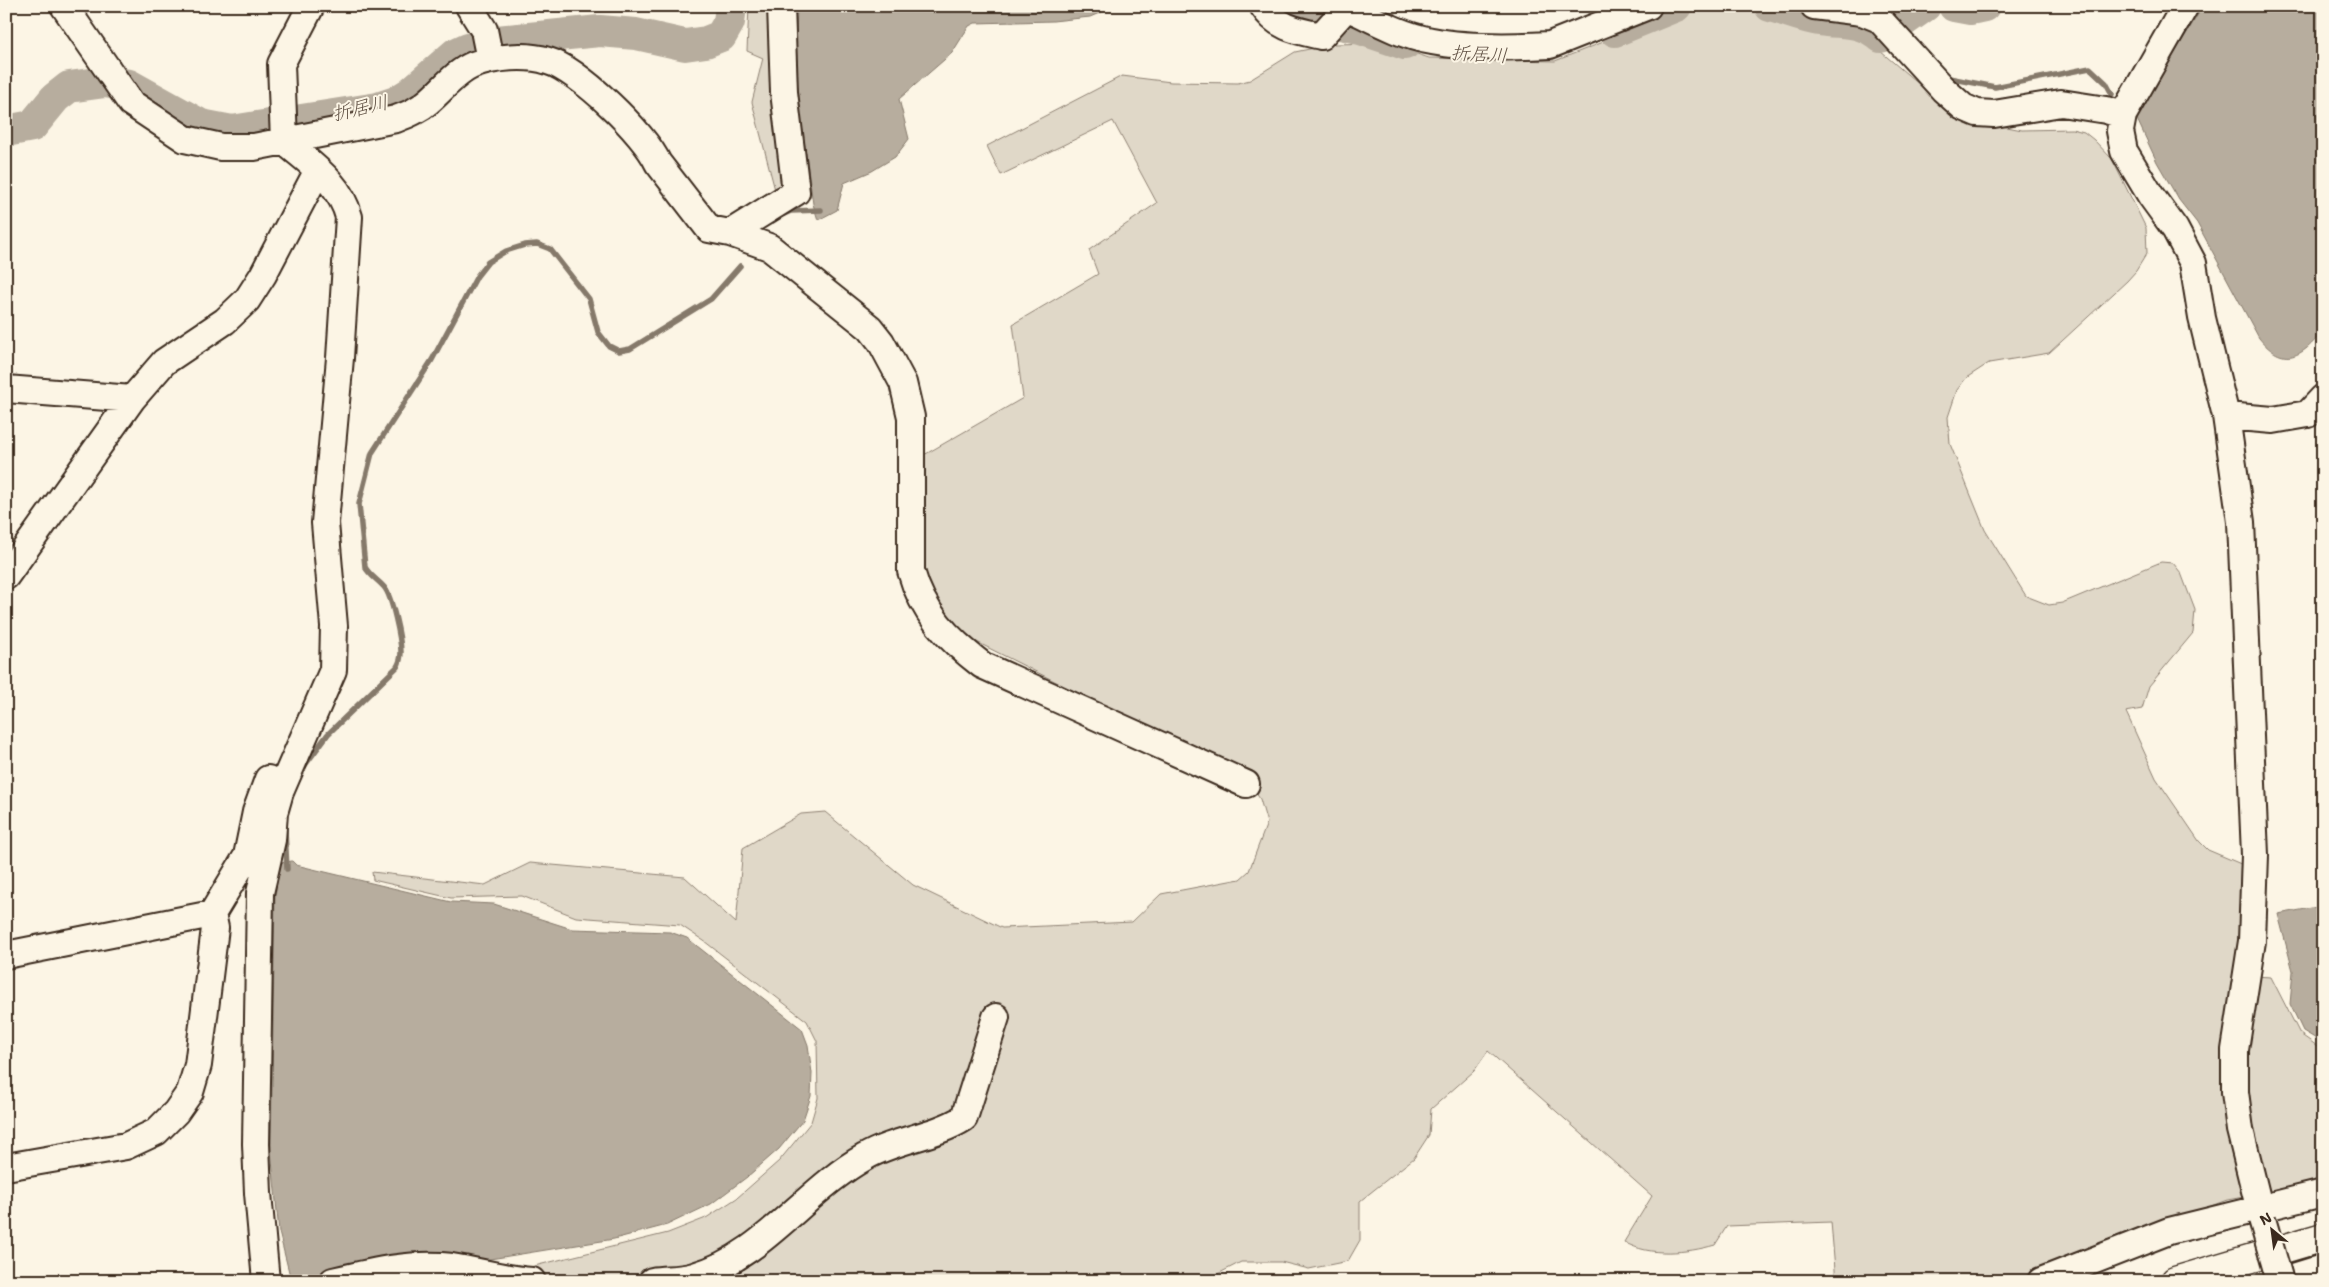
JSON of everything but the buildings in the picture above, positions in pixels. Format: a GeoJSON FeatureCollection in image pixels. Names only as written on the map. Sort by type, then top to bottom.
{"type":"FeatureCollection","features":[{"type":"Feature","properties":{"kind":"highway"},"geometry":{"type":"LineString","coordinates":[[2175,1281],[2323,1237]]}},
{"type":"Feature","properties":{"kind":"highway"},"geometry":{"type":"LineString","coordinates":[[2282,1281],[2323,1269]]}},
{"type":"Feature","properties":{"kind":"street"},"geometry":{"type":"LineString","coordinates":[[64,6],[131,103],[185,139],[221,148],[254,147],[284,130],[378,124],[414,112],[471,66],[488,47]]}},
{"type":"Feature","properties":{"kind":"street"},"geometry":{"type":"LineString","coordinates":[[266,1281],[258,1193],[256,1144],[260,893],[269,855],[274,813],[280,792],[333,670],[334,626],[325,523],[330,490],[332,434],[340,358],[349,217],[345,200],[284,130],[281,64],[311,6]]}},
{"type":"Feature","properties":{"kind":"street"},"geometry":{"type":"LineString","coordinates":[[468,6],[488,47]]}},
{"type":"Feature","properties":{"kind":"street"},"geometry":{"type":"LineString","coordinates":[[730,233],[796,192],[784,92],[781,6]]}},
{"type":"Feature","properties":{"kind":"street"},"geometry":{"type":"LineString","coordinates":[[1263,6],[1269,16],[1280,24],[1293,30],[1321,36],[1340,15],[1432,42],[1533,46],[1550,45],[1648,6]]}},
{"type":"Feature","properties":{"kind":"street"},"geometry":{"type":"LineString","coordinates":[[1814,6],[1862,12],[1891,30],[1930,74],[1963,107],[1977,113],[1994,114],[2061,103],[2106,110],[2123,115]]}},
{"type":"Feature","properties":{"kind":"street"},"geometry":{"type":"LineString","coordinates":[[2185,6],[2123,115],[2120,131],[2124,151],[2151,196],[2175,229],[2193,263],[2202,318],[2226,416],[2241,522],[2255,855],[2252,941],[2235,1050],[2235,1092],[2240,1130],[2260,1214],[2282,1281]]}},
{"type":"Feature","properties":{"kind":"street"},"geometry":{"type":"LineString","coordinates":[[488,47],[549,61],[594,91],[654,153],[658,163],[709,229],[730,233],[769,247],[870,328],[881,342],[903,383],[911,417],[911,571],[916,588],[924,603],[936,622],[953,642],[982,664],[1246,784]]}},
{"type":"Feature","properties":{"kind":"street"},"geometry":{"type":"LineString","coordinates":[[6,576],[132,399],[164,362],[225,321],[248,300],[318,170]]}},
{"type":"Feature","properties":{"kind":"street"},"geometry":{"type":"LineString","coordinates":[[6,389],[132,399]]}},
{"type":"Feature","properties":{"kind":"street"},"geometry":{"type":"LineString","coordinates":[[2226,416],[2273,420],[2308,414],[2323,398]]}},
{"type":"Feature","properties":{"kind":"street"},"geometry":{"type":"LineString","coordinates":[[6,1167],[126,1146],[156,1132],[176,1112],[190,1092],[198,1065],[214,921],[247,856],[262,791],[294,724],[315,712]]}},
{"type":"Feature","properties":{"kind":"street"},"geometry":{"type":"LineString","coordinates":[[6,955],[214,921],[225,921],[258,868],[269,855]]}},
{"type":"Feature","properties":{"kind":"street"},"geometry":{"type":"LineString","coordinates":[[652,1281],[693,1277],[718,1268],[786,1220],[845,1169],[865,1156],[898,1141],[953,1125],[964,1118],[996,1017]]}},
{"type":"Feature","properties":{"kind":"street"},"geometry":{"type":"LineString","coordinates":[[2041,1281],[2169,1231],[2260,1214],[2323,1194]]}},
{"type":"Feature","properties":{"kind":"street"},"geometry":{"type":"LineString","coordinates":[[333,1281],[371,1272],[421,1266],[451,1267],[532,1281]]}},
{"type":"Feature","properties":{"kind":"shaded area"},"geometry":{"type":"Polygon","coordinates":[[[749,6],[772,6],[786,184],[775,190],[752,102],[763,58],[747,51],[749,6]]]}},
{"type":"Feature","properties":{"kind":"shaded area"},"geometry":{"type":"Polygon","coordinates":[[[797,6],[1116,6],[1090,17],[1053,21],[975,23],[969,26],[952,53],[899,99],[909,139],[895,157],[872,171],[844,183],[837,210],[818,220],[813,204],[795,75],[797,6]]]}},
{"type":"Feature","properties":{"kind":"shaded area"},"geometry":{"type":"Polygon","coordinates":[[[1687,6],[1754,6],[1823,26],[1853,28],[1941,103],[1972,120],[2022,130],[2072,129],[2084,132],[2112,159],[2146,228],[2147,253],[2136,271],[2127,281],[2049,353],[1989,363],[1966,378],[1957,390],[1948,417],[1950,444],[1985,530],[2026,596],[2049,605],[2062,603],[2161,562],[2173,563],[2181,573],[2195,610],[2193,633],[2149,686],[2142,709],[2126,712],[2156,778],[2199,841],[2208,850],[2255,870],[2237,975],[2271,977],[2300,1034],[2323,1050],[2323,1183],[2227,1200],[2011,1281],[1836,1281],[1831,1222],[1727,1226],[1715,1245],[1681,1252],[1645,1250],[1624,1242],[1652,1196],[1488,1051],[1474,1071],[1431,1109],[1429,1135],[1414,1158],[1360,1201],[1360,1240],[1348,1261],[1309,1269],[1281,1262],[1241,1262],[1204,1281],[602,1281],[518,1273],[518,1270],[668,1233],[706,1218],[737,1198],[779,1161],[811,1122],[818,1098],[817,1041],[807,1021],[704,941],[680,925],[576,917],[522,896],[451,898],[373,880],[372,872],[485,885],[530,863],[685,877],[736,923],[743,848],[801,814],[825,812],[913,885],[1002,928],[1132,922],[1161,894],[1240,879],[1249,871],[1267,823],[1260,799],[1245,777],[953,630],[923,575],[924,455],[1023,398],[1013,324],[1098,274],[1089,250],[1157,203],[1113,121],[1001,175],[987,146],[1122,76],[1171,82],[1238,83],[1250,80],[1295,52],[1333,44],[1384,43],[1429,58],[1555,61],[1652,23],[1687,6]]]}},
{"type":"Feature","properties":{"kind":"shaded area"},"geometry":{"type":"Polygon","coordinates":[[[2203,6],[2323,6],[2323,331],[2308,347],[2292,356],[2277,354],[2259,338],[2197,223],[2179,200],[2157,162],[2136,117],[2203,6]]]}},
{"type":"Feature","properties":{"kind":"shaded area"},"geometry":{"type":"Polygon","coordinates":[[[292,861],[296,865],[451,902],[494,904],[572,929],[670,932],[687,938],[802,1029],[808,1045],[812,1073],[811,1096],[803,1120],[779,1149],[747,1177],[711,1204],[667,1225],[614,1239],[484,1260],[402,1257],[291,1280],[279,1232],[271,1150],[275,896],[280,863],[292,861]]]}},
{"type":"Feature","properties":{"kind":"shaded area"},"geometry":{"type":"Polygon","coordinates":[[[2323,906],[2323,1043],[2303,1031],[2290,1004],[2293,971],[2278,914],[2323,906]]]}},
{"type":"Feature","properties":{"kind":"waterway","name":"折居川"},"geometry":{"type":"LineString","coordinates":[[6,131],[32,126],[55,98],[69,87],[105,82],[129,85],[201,125],[232,131],[378,108],[396,102],[409,94],[455,54],[468,48],[497,41],[600,31],[636,34],[685,45],[706,42],[721,36],[729,22],[731,6]]}},
{"type":"Feature","properties":{"kind":"waterway","name":"折居川"},"geometry":{"type":"LineString","coordinates":[[1281,6],[1291,14],[1355,27],[1405,44]]}},
{"type":"Feature","properties":{"kind":"waterway","name":"折居川"},"geometry":{"type":"LineString","coordinates":[[1615,31],[1676,6]]}},
{"type":"Feature","properties":{"kind":"waterway","name":"折居川"},"geometry":{"type":"LineString","coordinates":[[1770,6],[1813,19],[1859,25],[1866,27],[1881,37],[1925,6]]}},
{"type":"Feature","properties":{"kind":"waterway","name":"折居川"},"geometry":{"type":"LineString","coordinates":[[1954,6],[1970,9],[1984,6]]}},
{"type":"Feature","properties":{"kind":"waterway"},"geometry":{"type":"LineString","coordinates":[[1944,77],[1995,87],[2090,68],[2106,83],[2112,94]]}},
{"type":"Feature","properties":{"kind":"waterway"},"geometry":{"type":"LineString","coordinates":[[784,214],[791,211],[821,210]]}},
{"type":"Feature","properties":{"kind":"waterway"},"geometry":{"type":"LineString","coordinates":[[305,765],[328,734],[400,662],[401,652],[396,618],[390,599],[384,587],[365,567],[359,504],[372,453],[432,360],[477,276],[488,262],[506,251],[525,245],[537,244],[550,249],[589,299],[598,332],[609,346],[619,351],[630,349],[711,299],[740,266]]}},
{"type":"Feature","properties":{"kind":"waterway"},"geometry":{"type":"LineString","coordinates":[[285,831],[287,869]]}}]}
